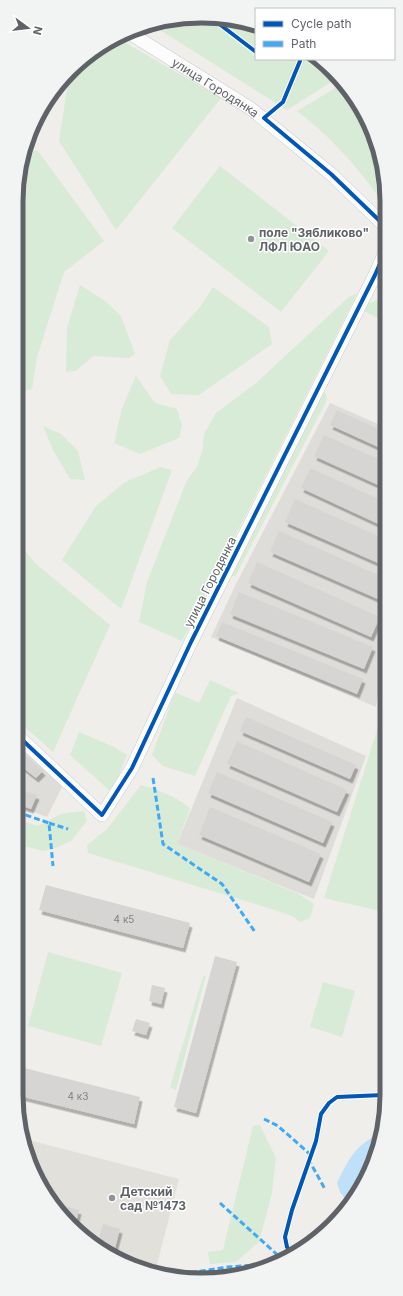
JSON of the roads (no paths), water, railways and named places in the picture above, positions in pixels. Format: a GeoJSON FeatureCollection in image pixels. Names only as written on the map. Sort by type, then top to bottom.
{"type":"FeatureCollection","features":[{"type":"Feature","properties":{"kind":"street","name":"улица Городянка"},"geometry":{"type":"LineString","coordinates":[[135,36],[259,115],[331,174],[380,221]]}},
{"type":"Feature","properties":{"kind":"street","name":"улица Городянка"},"geometry":{"type":"LineString","coordinates":[[23,741],[102,815],[132,768],[191,642],[380,264]]}},
{"type":"Feature","properties":{"kind":"water"},"geometry":{"type":"Polygon","coordinates":[[[375,1136],[371,1152],[362,1173],[346,1200],[340,1192],[337,1183],[354,1153],[359,1147],[375,1136]]]}},
{"type":"Feature","properties":{"kind":"place","name":"поле \"Зябликово\" ЛФЛ ЮАО"},"geometry":{"type":"Point","coordinates":[251,239]}},
{"type":"Feature","properties":{"kind":"place","name":"Детский сад №1473"},"geometry":{"type":"Point","coordinates":[112,1198]}}]}
